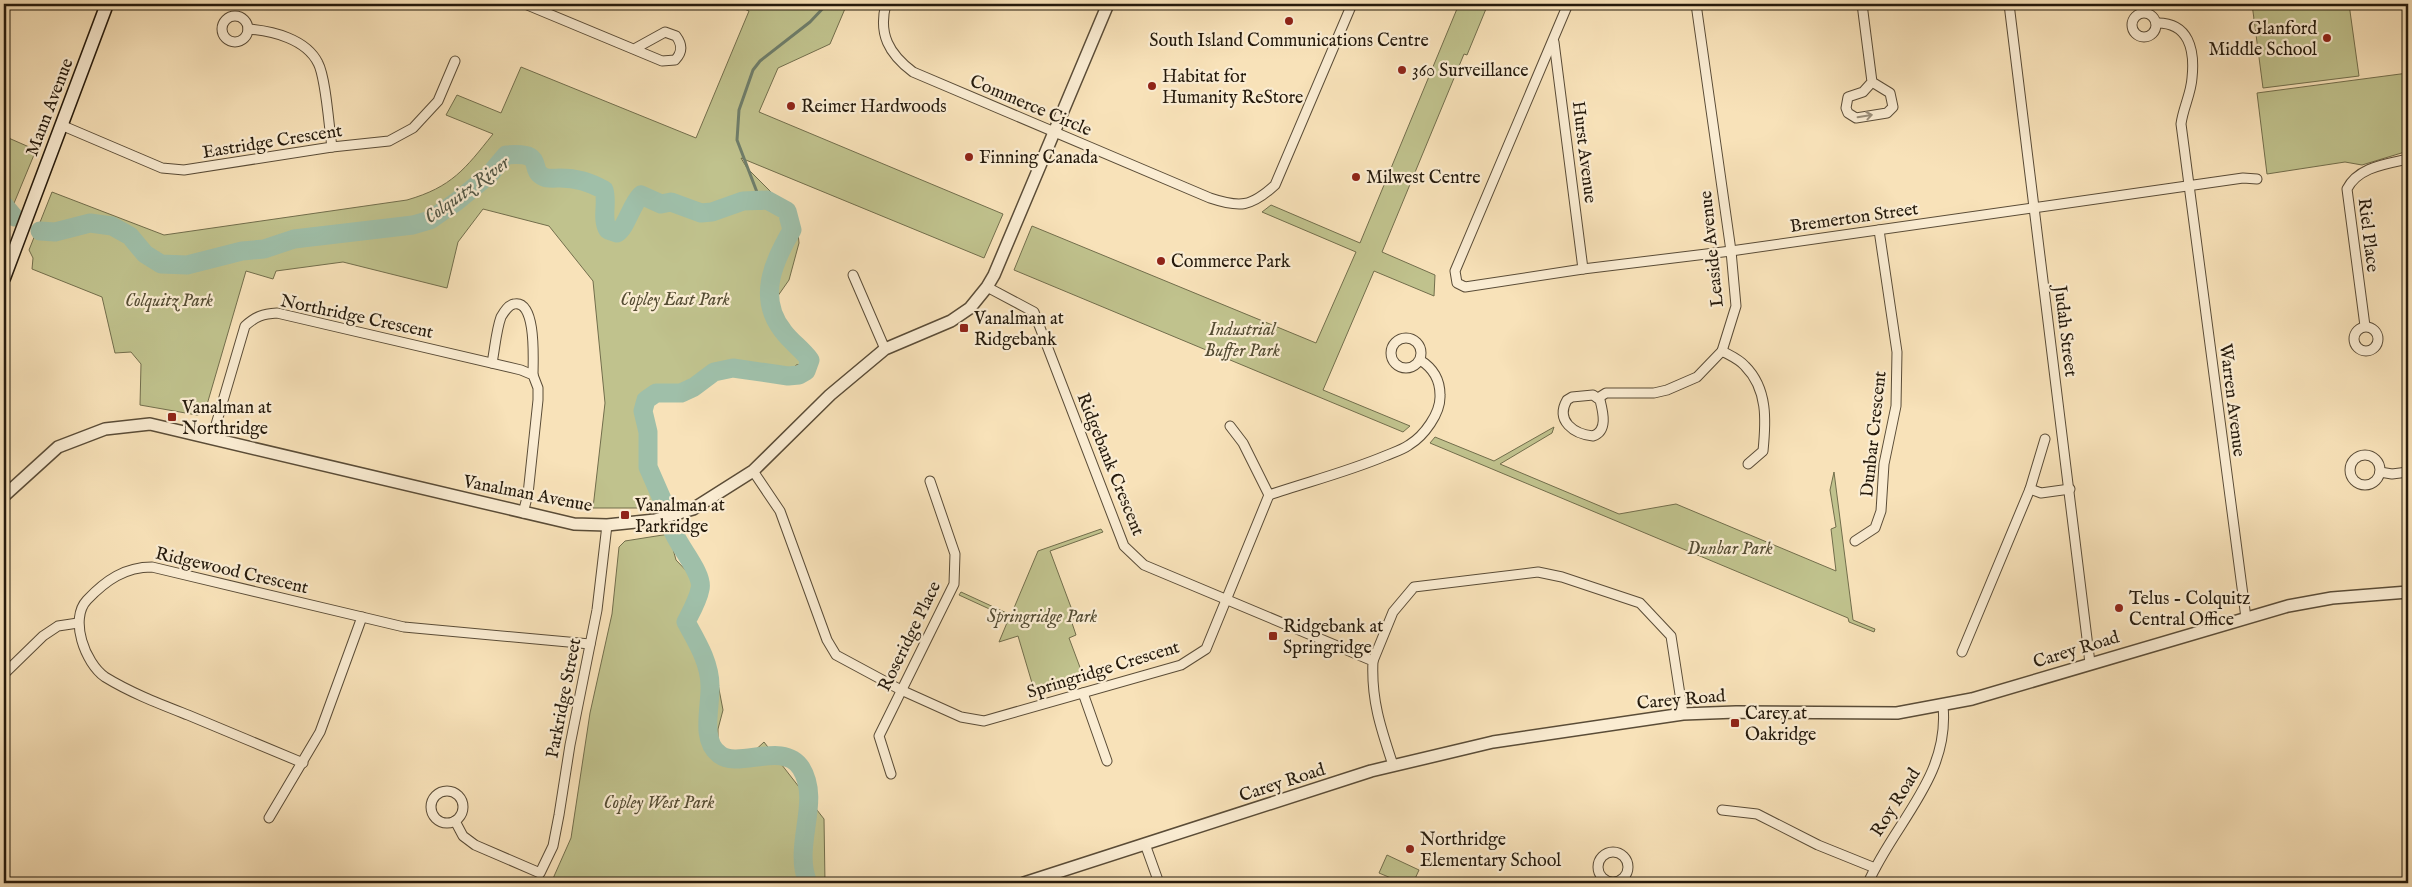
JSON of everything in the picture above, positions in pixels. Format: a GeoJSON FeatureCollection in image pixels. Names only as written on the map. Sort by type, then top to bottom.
{"type":"FeatureCollection","features":[{"type":"Feature","properties":{"kind":"main road","name":"Mann Avenue"},"geometry":{"type":"LineString","coordinates":[[4,278],[107,4]]}},
{"type":"Feature","properties":{"kind":"street"},"geometry":{"type":"LineString","coordinates":[[525,4],[636,48],[651,57],[670,62],[679,56],[681,49],[676,36],[665,32],[636,48]]}},
{"type":"Feature","properties":{"kind":"street","name":"Commerce Circle"},"geometry":{"type":"LineString","coordinates":[[886,4],[884,13],[886,40],[892,54],[913,72],[1210,198],[1232,205],[1245,205],[1255,201],[1275,185],[1281,175],[1352,4]]}},
{"type":"Feature","properties":{"kind":"street","name":"Vanalman Avenue"},"geometry":{"type":"LineString","coordinates":[[4,496],[58,447],[105,429],[150,424],[574,524],[606,525],[655,520],[693,509],[753,471],[830,395],[885,349],[951,321],[970,308],[988,287],[1108,4]]}},
{"type":"Feature","properties":{"kind":"street"},"geometry":{"type":"LineString","coordinates":[[1554,40],[1568,4]]}},
{"type":"Feature","properties":{"kind":"street","name":"Leaside Avenue"},"geometry":{"type":"LineString","coordinates":[[1598,398],[1606,393],[1654,393],[1681,386],[1697,377],[1722,351],[1736,306],[1731,251],[1696,4]]}},
{"type":"Feature","properties":{"kind":"street"},"geometry":{"type":"LineString","coordinates":[[1862,4],[1872,82],[1864,92],[1848,97],[1846,108],[1852,116],[1856,118],[1887,113],[1893,106],[1890,93],[1872,82]]}},
{"type":"Feature","properties":{"kind":"street","name":"Judah Street"},"geometry":{"type":"LineString","coordinates":[[2009,4],[2090,663]]}},
{"type":"Feature","properties":{"kind":"street","name":"Warren Avenue"},"geometry":{"type":"LineString","coordinates":[[2156,23],[2170,22],[2179,28],[2186,35],[2190,50],[2192,78],[2183,112],[2182,124],[2188,186],[2246,618]]}},
{"type":"Feature","properties":{"kind":"street"},"geometry":{"type":"LineString","coordinates":[[248,30],[264,30],[290,39],[307,48],[319,64],[332,147]]}},
{"type":"Feature","properties":{"kind":"street","name":"Hurst Avenue"},"geometry":{"type":"LineString","coordinates":[[1554,40],[1583,269]]}},
{"type":"Feature","properties":{"kind":"street","name":"Bremerton Street"},"geometry":{"type":"LineString","coordinates":[[1554,40],[1455,271],[1457,283],[1465,287],[2242,178],[2257,179]]}},
{"type":"Feature","properties":{"kind":"street","name":"Eastridge Crescent"},"geometry":{"type":"LineString","coordinates":[[61,125],[162,168],[184,170],[332,147],[389,141],[413,128],[438,101],[455,61]]}},
{"type":"Feature","properties":{"kind":"street","name":"Riel Place"},"geometry":{"type":"LineString","coordinates":[[2365,326],[2347,189],[2352,180],[2366,170],[2408,159]]}},
{"type":"Feature","properties":{"kind":"street","name":"Dunbar Crescent"},"geometry":{"type":"LineString","coordinates":[[1855,541],[1875,528],[1881,511],[1884,464],[1896,406],[1897,352],[1879,230]]}},
{"type":"Feature","properties":{"kind":"street"},"geometry":{"type":"LineString","coordinates":[[853,275],[885,349]]}},
{"type":"Feature","properties":{"kind":"street","name":"Ridgebank Crescent"},"geometry":{"type":"LineString","coordinates":[[988,287],[1034,312],[1124,546],[1144,565],[1372,661]]}},
{"type":"Feature","properties":{"kind":"street"},"geometry":{"type":"LineString","coordinates":[[492,363],[501,318],[506,309],[512,304],[519,303],[524,307],[530,318],[534,352],[532,375],[538,388],[528,494],[523,512]]}},
{"type":"Feature","properties":{"kind":"street","name":"Northridge Crescent"},"geometry":{"type":"LineString","coordinates":[[212,438],[245,326],[253,318],[263,314],[277,313],[521,370],[532,375]]}},
{"type":"Feature","properties":{"kind":"street"},"geometry":{"type":"LineString","coordinates":[[1722,351],[1744,364],[1761,386],[1766,425],[1763,451],[1748,464]]}},
{"type":"Feature","properties":{"kind":"street"},"geometry":{"type":"LineString","coordinates":[[1230,426],[1243,443],[1269,495],[1368,463],[1409,446],[1430,423],[1437,410],[1440,388],[1429,366],[1420,360]]}},
{"type":"Feature","properties":{"kind":"street","name":"Leaside Avenue"},"geometry":{"type":"LineString","coordinates":[[1593,395],[1598,398],[1604,424],[1598,434],[1588,435],[1566,425],[1564,418],[1567,400],[1572,397],[1593,395]]}},
{"type":"Feature","properties":{"kind":"street"},"geometry":{"type":"LineString","coordinates":[[1962,652],[2030,488],[2045,439]]}},
{"type":"Feature","properties":{"kind":"street","name":"Springridge Crescent"},"geometry":{"type":"LineString","coordinates":[[753,471],[780,510],[826,640],[836,655],[901,690],[961,717],[984,721],[1181,665],[1206,649],[1269,495]]}},
{"type":"Feature","properties":{"kind":"street"},"geometry":{"type":"LineString","coordinates":[[2380,472],[2392,474],[2408,472]]}},
{"type":"Feature","properties":{"kind":"street","name":"Roseridge Place"},"geometry":{"type":"LineString","coordinates":[[891,774],[879,736],[954,584],[955,554],[930,481]]}},
{"type":"Feature","properties":{"kind":"street"},"geometry":{"type":"LineString","coordinates":[[2030,488],[2041,493],[2070,489]]}},
{"type":"Feature","properties":{"kind":"street","name":"Parkridge Street"},"geometry":{"type":"LineString","coordinates":[[455,821],[463,836],[475,845],[540,873],[553,846],[590,644],[606,525]]}},
{"type":"Feature","properties":{"kind":"street","name":"Ridgewood Crescent"},"geometry":{"type":"LineString","coordinates":[[78,623],[85,602],[114,576],[135,567],[152,567],[404,627],[590,644]]}},
{"type":"Feature","properties":{"kind":"street"},"geometry":{"type":"LineString","coordinates":[[1393,765],[1376,712],[1372,661],[1393,612],[1414,587],[1538,572],[1562,577],[1640,603],[1671,636],[1683,714]]}},
{"type":"Feature","properties":{"kind":"street","name":"Carey Road"},"geometry":{"type":"LineString","coordinates":[[1024,883],[1393,765],[1493,742],[1683,714],[1736,712],[1897,713],[1942,706],[2310,601],[2408,592]]}},
{"type":"Feature","properties":{"kind":"street"},"geometry":{"type":"LineString","coordinates":[[269,818],[320,732],[362,617]]}},
{"type":"Feature","properties":{"kind":"street"},"geometry":{"type":"LineString","coordinates":[[4,674],[43,636],[58,626],[78,623],[84,650],[103,676],[143,697],[303,763]]}},
{"type":"Feature","properties":{"kind":"street"},"geometry":{"type":"LineString","coordinates":[[1083,693],[1107,761]]}},
{"type":"Feature","properties":{"kind":"street","name":"Roy Road"},"geometry":{"type":"LineString","coordinates":[[1868,883],[1891,840],[1932,776],[1945,725],[1942,706]]}},
{"type":"Feature","properties":{"kind":"street"},"geometry":{"type":"LineString","coordinates":[[1722,810],[1757,814],[1818,845],[1875,868]]}},
{"type":"Feature","properties":{"kind":"street"},"geometry":{"type":"LineString","coordinates":[[1145,844],[1159,883]]}},
{"type":"Feature","properties":{"kind":"green space"},"geometry":{"type":"Polygon","coordinates":[[[733,4],[847,4],[830,44],[778,68],[759,112],[1003,214],[984,258],[741,158],[747,168],[781,202],[796,213],[799,243],[789,280],[775,300],[782,316],[798,341],[803,357],[801,364],[796,365],[794,373],[777,373],[748,365],[720,366],[697,376],[692,383],[686,386],[660,391],[653,397],[650,405],[652,429],[648,456],[669,501],[638,508],[593,508],[605,403],[593,281],[549,226],[483,209],[458,242],[447,288],[343,262],[276,271],[273,279],[246,271],[206,408],[201,414],[197,415],[140,405],[141,364],[131,352],[115,353],[102,297],[32,269],[33,258],[29,250],[52,192],[164,235],[407,200],[422,195],[447,183],[465,167],[493,134],[446,115],[457,95],[501,113],[521,67],[696,138],[749,11],[733,4]]]}},
{"type":"Feature","properties":{"kind":"green space","name":"Industrial Buffer Park"},"geometry":{"type":"Polygon","coordinates":[[[1459,4],[1488,4],[1467,55],[1464,54],[1382,252],[1435,275],[1434,296],[1374,271],[1323,390],[1410,426],[1403,432],[1014,270],[1032,226],[1316,343],[1356,252],[1262,212],[1271,205],[1360,243],[1459,4]]]}},
{"type":"Feature","properties":{"kind":"green space","name":"Glanford Middle School"},"geometry":{"type":"Polygon","coordinates":[[[2252,4],[2349,4],[2359,76],[2263,88],[2252,4]]]}},
{"type":"Feature","properties":{"kind":"green space"},"geometry":{"type":"Polygon","coordinates":[[[2408,73],[2408,151],[2362,165],[2345,162],[2267,174],[2257,93],[2408,73]]]}},
{"type":"Feature","properties":{"kind":"green space"},"geometry":{"type":"Polygon","coordinates":[[[4,136],[36,150],[5,225],[4,224],[4,136]]]}},
{"type":"Feature","properties":{"kind":"green space","name":"Dunbar Park"},"geometry":{"type":"Polygon","coordinates":[[[1554,427],[1552,433],[1500,464],[1619,514],[1676,504],[1836,571],[1831,529],[1836,527],[1830,490],[1834,472],[1853,620],[1875,629],[1874,632],[1849,622],[1848,618],[1430,443],[1435,437],[1494,461],[1554,427]]]}},
{"type":"Feature","properties":{"kind":"green space","name":"Springridge Park"},"geometry":{"type":"Polygon","coordinates":[[[1101,529],[1103,532],[1050,551],[1075,618],[1071,620],[1076,635],[1069,638],[1084,678],[1035,693],[1018,636],[999,642],[1009,618],[959,595],[961,592],[1011,615],[1038,551],[1101,529]]]}},
{"type":"Feature","properties":{"kind":"green space","name":"Copley West Park"},"geometry":{"type":"Polygon","coordinates":[[[669,534],[676,560],[697,582],[696,593],[686,611],[684,621],[702,643],[718,684],[723,710],[718,729],[718,742],[722,751],[728,755],[750,755],[764,742],[824,819],[825,883],[551,883],[571,838],[590,713],[612,614],[619,547],[625,541],[669,534]]]}},
{"type":"Feature","properties":{"kind":"green space"},"geometry":{"type":"Polygon","coordinates":[[[1387,855],[1419,870],[1413,883],[1403,883],[1379,873],[1387,855]]]}},
{"type":"Feature","properties":{"kind":"waterway"},"geometry":{"type":"LineString","coordinates":[[760,200],[737,140],[739,110],[753,70],[760,61],[810,22],[827,4]]}},
{"type":"Feature","properties":{"kind":"waterway","name":"Colquitz River"},"geometry":{"type":"LineString","coordinates":[[40,231],[55,232],[90,223],[112,226],[130,236],[145,254],[161,264],[187,265],[242,251],[264,249],[294,239],[413,225],[430,220],[456,202],[490,174],[506,155],[532,158],[539,174],[546,178],[577,180],[604,190],[606,225],[608,230],[617,233],[641,195],[661,204],[671,202],[701,213],[712,212],[743,201],[767,200],[787,211],[792,230],[774,267],[769,293],[771,306],[775,318],[783,331],[810,360],[806,371],[799,375],[788,376],[733,368],[714,372],[694,387],[681,393],[656,393],[646,400],[643,411],[648,432],[648,467],[665,506]]}},
{"type":"Feature","properties":{"kind":"waterway","name":"Colquitz River"},"geometry":{"type":"LineString","coordinates":[[4,205],[14,217]]}},
{"type":"Feature","properties":{"kind":"waterway","name":"Colquitz River"},"geometry":{"type":"LineString","coordinates":[[672,529],[694,568],[700,583],[698,597],[686,622],[708,669],[710,686],[708,732],[713,748],[727,758],[783,756],[793,760],[801,768],[807,781],[809,795],[803,854],[804,869],[808,883]]}},
{"type":"Feature","properties":{"kind":"place","name":"South Island Communications Centre"},"geometry":{"type":"Point","coordinates":[1289,21]}},
{"type":"Feature","properties":{"kind":"place","name":"Glanford Middle School"},"geometry":{"type":"Point","coordinates":[2327,38]}},
{"type":"Feature","properties":{"kind":"place","name":"360 Surveillance"},"geometry":{"type":"Point","coordinates":[1402,70]}},
{"type":"Feature","properties":{"kind":"place","name":"Habitat for Humanity ReStore"},"geometry":{"type":"Point","coordinates":[1152,86]}},
{"type":"Feature","properties":{"kind":"place","name":"Reimer Hardwoods"},"geometry":{"type":"Point","coordinates":[791,106]}},
{"type":"Feature","properties":{"kind":"place","name":"Finning Canada"},"geometry":{"type":"Point","coordinates":[969,157]}},
{"type":"Feature","properties":{"kind":"place","name":"Milwest Centre"},"geometry":{"type":"Point","coordinates":[1356,177]}},
{"type":"Feature","properties":{"kind":"place","name":"Commerce Park"},"geometry":{"type":"Point","coordinates":[1161,261]}},
{"type":"Feature","properties":{"kind":"place","name":"Vanalman at Ridgebank"},"geometry":{"type":"Point","coordinates":[964,328]}},
{"type":"Feature","properties":{"kind":"place","name":"Vanalman at Northridge"},"geometry":{"type":"Point","coordinates":[172,417]}},
{"type":"Feature","properties":{"kind":"place","name":"Vanalman at Parkridge"},"geometry":{"type":"Point","coordinates":[625,515]}},
{"type":"Feature","properties":{"kind":"place","name":"Telus - Colquitz Central Office"},"geometry":{"type":"Point","coordinates":[2119,608]}},
{"type":"Feature","properties":{"kind":"place","name":"Ridgebank at Springridge"},"geometry":{"type":"Point","coordinates":[1273,636]}},
{"type":"Feature","properties":{"kind":"place","name":"Carey at Oakridge"},"geometry":{"type":"Point","coordinates":[1735,723]}},
{"type":"Feature","properties":{"kind":"place","name":"Northridge Elementary School"},"geometry":{"type":"Point","coordinates":[1410,849]}},
{"type":"Feature","properties":{"kind":"park label","name":"Copley East Park"},"geometry":{"type":"Point","coordinates":[675,299]}},
{"type":"Feature","properties":{"kind":"park label","name":"Colquitz Park"},"geometry":{"type":"Point","coordinates":[169,300]}}]}
